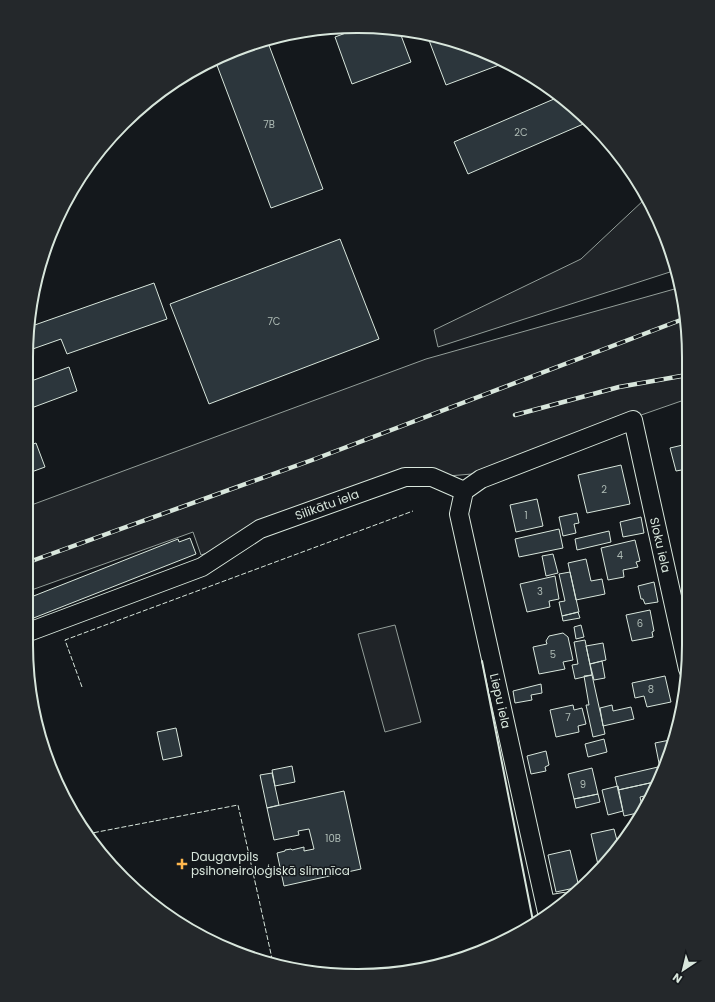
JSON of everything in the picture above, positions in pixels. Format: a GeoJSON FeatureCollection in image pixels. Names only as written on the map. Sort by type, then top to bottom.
{"type":"FeatureCollection","features":[{"type":"Feature","properties":{"kind":"street","name":"Sloku iela"},"geometry":{"type":"LineString","coordinates":[[464,491],[481,479],[633,420],[682,642]]}},
{"type":"Feature","properties":{"kind":"street","name":"Silikātu iela"},"geometry":{"type":"LineString","coordinates":[[33,630],[202,567],[260,530],[405,477],[432,477],[464,491]]}},
{"type":"Feature","properties":{"kind":"street","name":"Liepu iela"},"geometry":{"type":"LineString","coordinates":[[464,491],[459,514],[547,908]]}},
{"type":"Feature","properties":{"kind":"shaded area"},"geometry":{"type":"Polygon","coordinates":[[[642,201],[665,253],[670,272],[438,347],[434,330],[581,259],[642,201]]]}},
{"type":"Feature","properties":{"kind":"shaded area"},"geometry":{"type":"Polygon","coordinates":[[[675,289],[681,336],[682,401],[472,474],[448,476],[406,471],[222,548],[201,555],[193,532],[33,589],[33,504],[426,359],[675,289]]]}},
{"type":"Feature","properties":{"kind":"shaded area"},"geometry":{"type":"Polygon","coordinates":[[[395,625],[421,722],[385,732],[358,634],[395,625]]]}},
{"type":"Feature","properties":{"kind":"building"},"geometry":{"type":"Polygon","coordinates":[[[358,33],[401,36],[411,62],[352,84],[335,37],[344,34],[358,33]]]}},
{"type":"Feature","properties":{"kind":"building"},"geometry":{"type":"Polygon","coordinates":[[[429,41],[462,50],[499,65],[446,85],[429,41]]]}},
{"type":"Feature","properties":{"kind":"building"},"geometry":{"type":"Polygon","coordinates":[[[269,45],[323,189],[271,208],[217,65],[253,50],[269,45]]]}},
{"type":"Feature","properties":{"kind":"building"},"geometry":{"type":"Polygon","coordinates":[[[554,99],[583,124],[468,174],[454,142],[554,99]]]}},
{"type":"Feature","properties":{"kind":"building"},"geometry":{"type":"Polygon","coordinates":[[[340,239],[379,339],[209,404],[170,304],[340,239]]]}},
{"type":"Feature","properties":{"kind":"building"},"geometry":{"type":"Polygon","coordinates":[[[154,283],[167,319],[67,354],[61,339],[33,349],[35,325],[154,283]]]}},
{"type":"Feature","properties":{"kind":"building"},"geometry":{"type":"Polygon","coordinates":[[[69,367],[77,391],[33,407],[33,380],[69,367]]]}},
{"type":"Feature","properties":{"kind":"building"},"geometry":{"type":"Polygon","coordinates":[[[36,443],[45,467],[33,471],[33,444],[36,443]]]}},
{"type":"Feature","properties":{"kind":"building"},"geometry":{"type":"Polygon","coordinates":[[[682,445],[682,470],[676,471],[670,448],[682,445]]]}},
{"type":"Feature","properties":{"kind":"building"},"geometry":{"type":"Polygon","coordinates":[[[621,465],[630,504],[587,513],[578,475],[621,465]]]}},
{"type":"Feature","properties":{"kind":"building"},"geometry":{"type":"Polygon","coordinates":[[[537,499],[543,526],[516,532],[510,505],[537,499]]]}},
{"type":"Feature","properties":{"kind":"building"},"geometry":{"type":"Polygon","coordinates":[[[577,513],[579,523],[574,524],[576,533],[563,536],[559,517],[577,513]]]}},
{"type":"Feature","properties":{"kind":"building"},"geometry":{"type":"Polygon","coordinates":[[[641,517],[644,533],[623,537],[620,522],[641,517]]]}},
{"type":"Feature","properties":{"kind":"building"},"geometry":{"type":"Polygon","coordinates":[[[559,529],[563,548],[519,557],[515,539],[559,529]]]}},
{"type":"Feature","properties":{"kind":"building"},"geometry":{"type":"Polygon","coordinates":[[[609,531],[611,542],[577,550],[575,539],[609,531]]]}},
{"type":"Feature","properties":{"kind":"building"},"geometry":{"type":"Polygon","coordinates":[[[190,538],[196,554],[33,618],[33,596],[178,539],[179,542],[190,538]]]}},
{"type":"Feature","properties":{"kind":"building"},"geometry":{"type":"Polygon","coordinates":[[[635,540],[640,561],[636,562],[638,567],[623,570],[624,577],[608,580],[601,548],[635,540]]]}},
{"type":"Feature","properties":{"kind":"building"},"geometry":{"type":"Polygon","coordinates":[[[553,554],[558,573],[546,576],[542,556],[553,554]]]}},
{"type":"Feature","properties":{"kind":"building"},"geometry":{"type":"Polygon","coordinates":[[[586,559],[591,581],[602,579],[605,594],[576,600],[568,563],[586,559]]]}},
{"type":"Feature","properties":{"kind":"building"},"geometry":{"type":"Polygon","coordinates":[[[570,572],[579,612],[562,616],[559,602],[565,601],[559,574],[570,572]]]}},
{"type":"Feature","properties":{"kind":"building"},"geometry":{"type":"Polygon","coordinates":[[[555,576],[559,599],[549,601],[550,607],[527,612],[520,584],[555,576]]]}},
{"type":"Feature","properties":{"kind":"building"},"geometry":{"type":"Polygon","coordinates":[[[654,582],[658,602],[645,604],[643,599],[641,599],[638,586],[654,582]]]}},
{"type":"Feature","properties":{"kind":"building"},"geometry":{"type":"Polygon","coordinates":[[[650,610],[654,631],[652,632],[653,637],[632,641],[626,615],[650,610]]]}},
{"type":"Feature","properties":{"kind":"building"},"geometry":{"type":"Polygon","coordinates":[[[578,612],[580,618],[563,621],[562,616],[578,612]]]}},
{"type":"Feature","properties":{"kind":"building"},"geometry":{"type":"Polygon","coordinates":[[[581,625],[584,637],[576,639],[574,627],[581,625]]]}},
{"type":"Feature","properties":{"kind":"building"},"geometry":{"type":"Polygon","coordinates":[[[563,633],[568,637],[573,660],[563,662],[565,669],[539,674],[533,647],[547,644],[546,641],[549,636],[563,633]]]}},
{"type":"Feature","properties":{"kind":"building"},"geometry":{"type":"Polygon","coordinates":[[[585,640],[592,675],[575,679],[572,665],[578,664],[574,642],[585,640]]]}},
{"type":"Feature","properties":{"kind":"building"},"geometry":{"type":"Polygon","coordinates":[[[603,643],[606,660],[590,664],[586,646],[603,643]]]}},
{"type":"Feature","properties":{"kind":"building"},"geometry":{"type":"Polygon","coordinates":[[[602,661],[605,678],[594,680],[590,664],[602,661]]]}},
{"type":"Feature","properties":{"kind":"building"},"geometry":{"type":"Polygon","coordinates":[[[592,675],[605,734],[593,737],[586,705],[589,705],[584,676],[592,675]]]}},
{"type":"Feature","properties":{"kind":"building"},"geometry":{"type":"Polygon","coordinates":[[[665,676],[671,702],[647,707],[644,696],[635,698],[632,683],[665,676]]]}},
{"type":"Feature","properties":{"kind":"building"},"geometry":{"type":"Polygon","coordinates":[[[541,684],[542,693],[531,695],[532,700],[515,703],[513,691],[541,684]]]}},
{"type":"Feature","properties":{"kind":"building"},"geometry":{"type":"Polygon","coordinates":[[[573,705],[574,710],[582,708],[586,724],[578,726],[579,732],[556,737],[550,710],[573,705]]]}},
{"type":"Feature","properties":{"kind":"building"},"geometry":{"type":"Polygon","coordinates":[[[612,705],[613,711],[631,707],[634,719],[603,726],[600,708],[612,705]]]}},
{"type":"Feature","properties":{"kind":"building"},"geometry":{"type":"Polygon","coordinates":[[[176,728],[182,756],[163,760],[157,732],[176,728]]]}},
{"type":"Feature","properties":{"kind":"building"},"geometry":{"type":"Polygon","coordinates":[[[604,739],[607,752],[588,757],[585,744],[604,739]]]}},
{"type":"Feature","properties":{"kind":"building"},"geometry":{"type":"Polygon","coordinates":[[[667,741],[659,764],[655,743],[667,741]]]}},
{"type":"Feature","properties":{"kind":"building"},"geometry":{"type":"Polygon","coordinates":[[[546,751],[549,765],[545,767],[546,771],[531,774],[527,756],[546,751]]]}},
{"type":"Feature","properties":{"kind":"building"},"geometry":{"type":"Polygon","coordinates":[[[292,766],[295,782],[275,786],[272,770],[292,766]]]}},
{"type":"Feature","properties":{"kind":"building"},"geometry":{"type":"Polygon","coordinates":[[[658,767],[651,783],[618,790],[615,777],[658,767]]]}},
{"type":"Feature","properties":{"kind":"building"},"geometry":{"type":"Polygon","coordinates":[[[592,768],[598,794],[574,799],[568,774],[592,768]]]}},
{"type":"Feature","properties":{"kind":"building"},"geometry":{"type":"Polygon","coordinates":[[[272,773],[279,805],[267,808],[260,775],[272,773]]]}},
{"type":"Feature","properties":{"kind":"building"},"geometry":{"type":"Polygon","coordinates":[[[651,783],[645,796],[640,797],[641,803],[635,814],[624,816],[618,790],[651,783]]]}},
{"type":"Feature","properties":{"kind":"building"},"geometry":{"type":"Polygon","coordinates":[[[618,786],[623,811],[608,815],[602,790],[618,786]]]}},
{"type":"Feature","properties":{"kind":"building"},"geometry":{"type":"Polygon","coordinates":[[[344,791],[361,869],[284,886],[277,853],[304,847],[304,851],[314,849],[309,829],[298,831],[299,835],[274,840],[267,808],[344,791]]]}},
{"type":"Feature","properties":{"kind":"building"},"geometry":{"type":"Polygon","coordinates":[[[598,794],[600,802],[576,808],[574,799],[598,794]]]}},
{"type":"Feature","properties":{"kind":"building"},"geometry":{"type":"Polygon","coordinates":[[[614,829],[617,840],[597,862],[591,834],[614,829]]]}},
{"type":"Feature","properties":{"kind":"building"},"geometry":{"type":"Polygon","coordinates":[[[570,850],[578,882],[570,889],[556,892],[548,855],[570,850]]]}},
{"type":"Feature","properties":{"kind":"railway"},"geometry":{"type":"LineString","coordinates":[[33,560],[315,459],[680,320]]}},
{"type":"Feature","properties":{"kind":"railway"},"geometry":{"type":"LineString","coordinates":[[515,415],[619,387],[682,376]]}},
{"type":"Feature","properties":{"kind":"fence"},"geometry":{"type":"LineString","coordinates":[[82,687],[65,640],[413,511]]}},
{"type":"Feature","properties":{"kind":"fence"},"geometry":{"type":"LineString","coordinates":[[93,833],[238,805],[272,957]]}},
{"type":"Feature","properties":{"kind":"wall"},"geometry":{"type":"LineString","coordinates":[[482,661],[532,918]]}},
{"type":"Feature","properties":{"kind":"place","name":"Daugavpils psihoneiroloģiskā slimnīca"},"geometry":{"type":"Point","coordinates":[182,864]}}]}
